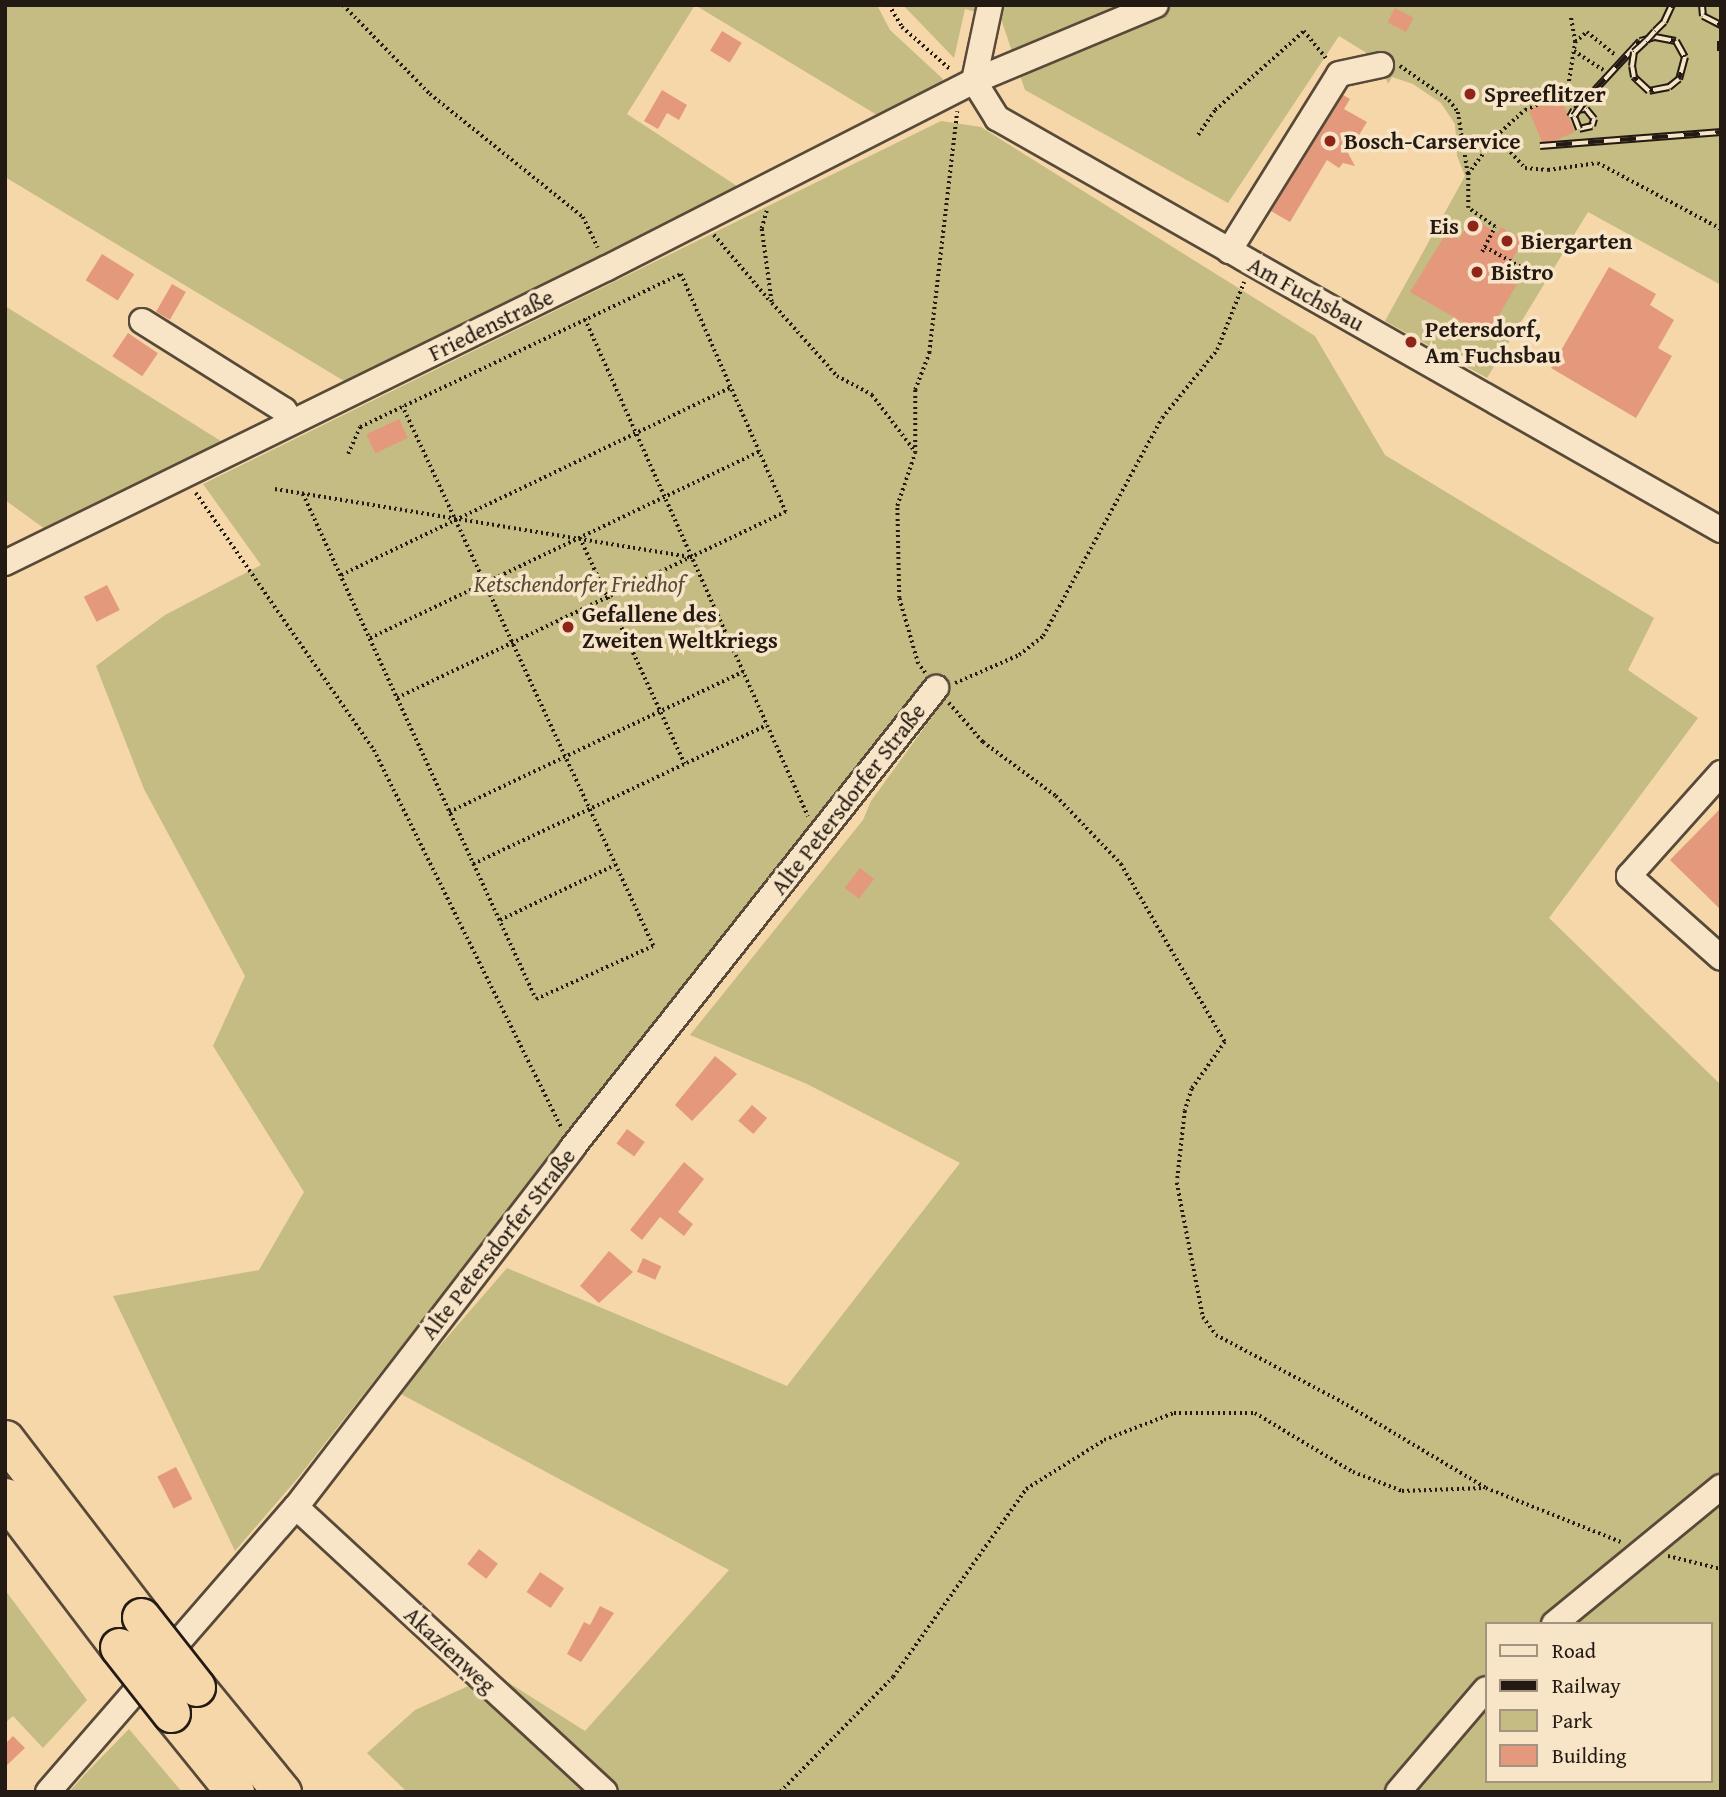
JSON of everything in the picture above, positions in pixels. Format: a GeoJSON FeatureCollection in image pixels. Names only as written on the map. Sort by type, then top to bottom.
{"type":"FeatureCollection","features":[{"type":"Feature","properties":{"kind":"highway"},"geometry":{"type":"LineString","coordinates":[[5,1439],[196,1687],[282,1792]]}},
{"type":"Feature","properties":{"kind":"highway"},"geometry":{"type":"LineString","coordinates":[[5,1497],[119,1647],[235,1792]]}},
{"type":"Feature","properties":{"kind":"street"},"geometry":{"type":"LineString","coordinates":[[974,81],[990,5]]}},
{"type":"Feature","properties":{"kind":"street","name":"Friedenstraße"},"geometry":{"type":"LineString","coordinates":[[5,563],[773,186],[974,81],[1156,5]]}},
{"type":"Feature","properties":{"kind":"street"},"geometry":{"type":"LineString","coordinates":[[1239,256],[1339,74],[1381,65]]}},
{"type":"Feature","properties":{"kind":"street","name":"Am Fuchsbau"},"geometry":{"type":"LineString","coordinates":[[974,81],[997,118],[1721,530]]}},
{"type":"Feature","properties":{"kind":"street"},"geometry":{"type":"LineString","coordinates":[[142,321],[284,410],[292,422]]}},
{"type":"Feature","properties":{"kind":"street","name":"Alte Petersdorfer Straße"},"geometry":{"type":"LineString","coordinates":[[48,1792],[296,1507],[572,1148],[936,688]]}},
{"type":"Feature","properties":{"kind":"street"},"geometry":{"type":"LineString","coordinates":[[1721,773],[1629,877],[1721,958]]}},
{"type":"Feature","properties":{"kind":"street"},"geometry":{"type":"LineString","coordinates":[[1555,1622],[1641,1549],[1721,1488]]}},
{"type":"Feature","properties":{"kind":"street","name":"Akazienweg"},"geometry":{"type":"LineString","coordinates":[[296,1507],[605,1792]]}},
{"type":"Feature","properties":{"kind":"street"},"geometry":{"type":"LineString","coordinates":[[1398,1792],[1484,1691]]}},
{"type":"Feature","properties":{"kind":"path"},"geometry":{"type":"LineString","coordinates":[[343,5],[430,94],[583,217],[607,268]]}},
{"type":"Feature","properties":{"kind":"path"},"geometry":{"type":"LineString","coordinates":[[889,5],[902,27],[948,69],[974,81],[957,110],[949,158],[946,233],[929,353],[915,390],[915,453],[897,506],[899,598],[918,663],[936,688],[983,742],[1056,796],[1121,864],[1226,1042],[1192,1088],[1180,1143],[1177,1182],[1203,1317],[1216,1335],[1342,1402],[1486,1488],[1641,1549],[1721,1569]]}},
{"type":"Feature","properties":{"kind":"path"},"geometry":{"type":"LineString","coordinates":[[1570,15],[1575,42],[1567,92],[1572,106]]}},
{"type":"Feature","properties":{"kind":"path"},"geometry":{"type":"LineString","coordinates":[[1198,135],[1215,110],[1304,31],[1339,74]]}},
{"type":"Feature","properties":{"kind":"path"},"geometry":{"type":"LineString","coordinates":[[1575,42],[1587,32],[1617,56]]}},
{"type":"Feature","properties":{"kind":"path"},"geometry":{"type":"LineString","coordinates":[[1574,51],[1603,69]]}},
{"type":"Feature","properties":{"kind":"path"},"geometry":{"type":"LineString","coordinates":[[1381,65],[1391,60],[1449,100],[1458,112],[1468,174],[1468,208],[1495,227],[1482,252]]}},
{"type":"Feature","properties":{"kind":"path"},"geometry":{"type":"LineString","coordinates":[[1468,174],[1496,136],[1525,110],[1567,92]]}},
{"type":"Feature","properties":{"kind":"path"},"geometry":{"type":"LineString","coordinates":[[1496,136],[1525,168],[1548,170],[1598,163],[1721,229]]}},
{"type":"Feature","properties":{"kind":"path"},"geometry":{"type":"LineString","coordinates":[[772,303],[762,229],[773,186]]}},
{"type":"Feature","properties":{"kind":"path"},"geometry":{"type":"LineString","coordinates":[[701,221],[837,376],[872,395],[915,453]]}},
{"type":"Feature","properties":{"kind":"path"},"geometry":{"type":"LineString","coordinates":[[1485,247],[1532,274]]}},
{"type":"Feature","properties":{"kind":"path"},"geometry":{"type":"LineString","coordinates":[[936,688],[998,666],[1043,636],[1162,418],[1217,351],[1239,256]]}},
{"type":"Feature","properties":{"kind":"path"},"geometry":{"type":"LineString","coordinates":[[348,454],[360,427],[681,274],[786,512],[397,698]]}},
{"type":"Feature","properties":{"kind":"path"},"geometry":{"type":"LineString","coordinates":[[585,320],[818,838]]}},
{"type":"Feature","properties":{"kind":"path"},"geometry":{"type":"LineString","coordinates":[[341,575],[731,387]]}},
{"type":"Feature","properties":{"kind":"path"},"geometry":{"type":"LineString","coordinates":[[303,494],[536,999],[653,946],[402,406]]}},
{"type":"Feature","properties":{"kind":"path"},"geometry":{"type":"LineString","coordinates":[[370,638],[760,453]]}},
{"type":"Feature","properties":{"kind":"path"},"geometry":{"type":"LineString","coordinates":[[184,475],[374,750],[572,1148]]}},
{"type":"Feature","properties":{"kind":"path"},"geometry":{"type":"LineString","coordinates":[[275,489],[692,557]]}},
{"type":"Feature","properties":{"kind":"path"},"geometry":{"type":"LineString","coordinates":[[580,538],[685,764]]}},
{"type":"Feature","properties":{"kind":"path"},"geometry":{"type":"LineString","coordinates":[[449,812],[743,672]]}},
{"type":"Feature","properties":{"kind":"path"},"geometry":{"type":"LineString","coordinates":[[473,864],[767,725]]}},
{"type":"Feature","properties":{"kind":"path"},"geometry":{"type":"LineString","coordinates":[[499,920],[615,865]]}},
{"type":"Feature","properties":{"kind":"path"},"geometry":{"type":"LineString","coordinates":[[780,1792],[893,1677],[1026,1489],[1104,1440],[1174,1413],[1255,1413],[1353,1472],[1402,1491],[1486,1488]]}},
{"type":"Feature","properties":{"kind":"green space"},"geometry":{"type":"Polygon","coordinates":[[[5,5],[695,5],[627,114],[743,190],[349,384],[5,177],[5,5]]]}},
{"type":"Feature","properties":{"kind":"green space"},"geometry":{"type":"Polygon","coordinates":[[[695,5],[877,5],[890,30],[943,79],[936,90],[882,118],[695,5]]]}},
{"type":"Feature","properties":{"kind":"green space"},"geometry":{"type":"Polygon","coordinates":[[[903,5],[1721,5],[1721,285],[1588,212],[1487,378],[1385,321],[1465,176],[1457,156],[1455,124],[1441,103],[1413,84],[1392,77],[1388,84],[1381,65],[1365,52],[1339,36],[1228,203],[1025,90],[1001,19],[965,9],[954,58],[903,5]]]}},
{"type":"Feature","properties":{"kind":"green space","name":"Ketschendorfer Friedhof"},"geometry":{"type":"Polygon","coordinates":[[[941,121],[981,127],[1315,336],[1385,455],[1654,618],[1628,670],[1698,718],[1549,918],[1721,1085],[1721,1792],[407,1792],[367,1753],[415,1710],[495,1674],[585,1731],[729,1570],[399,1393],[507,1268],[787,1386],[960,1163],[807,1084],[690,1035],[863,820],[871,801],[950,692],[907,714],[573,1127],[297,1479],[235,1551],[113,1296],[259,1270],[304,1192],[213,1046],[245,976],[144,789],[96,666],[165,615],[261,565],[203,484],[941,121]]]}},
{"type":"Feature","properties":{"kind":"green space"},"geometry":{"type":"Polygon","coordinates":[[[5,306],[224,443],[45,529],[5,500],[5,306]]]}},
{"type":"Feature","properties":{"kind":"green space"},"geometry":{"type":"Polygon","coordinates":[[[5,1590],[87,1700],[43,1748],[13,1716],[5,1723],[5,1590]]]}},
{"type":"Feature","properties":{"kind":"green space"},"geometry":{"type":"Polygon","coordinates":[[[129,1729],[182,1792],[69,1792],[87,1772],[129,1729]]]}},
{"type":"Feature","properties":{"kind":"building"},"geometry":{"type":"Polygon","coordinates":[[[1395,8],[1414,18],[1406,32],[1387,22],[1395,8]]]}},
{"type":"Feature","properties":{"kind":"building"},"geometry":{"type":"Polygon","coordinates":[[[722,31],[742,43],[730,63],[710,51],[722,31]]]}},
{"type":"Feature","properties":{"kind":"building"},"geometry":{"type":"Polygon","coordinates":[[[662,90],[687,105],[679,120],[667,113],[658,129],[644,121],[662,90]]]}},
{"type":"Feature","properties":{"kind":"building","name":"Bosch-Carservice"},"geometry":{"type":"Polygon","coordinates":[[[1343,95],[1350,99],[1344,109],[1367,122],[1348,153],[1355,166],[1343,163],[1339,168],[1327,160],[1290,222],[1271,211],[1343,95]]]}},
{"type":"Feature","properties":{"kind":"building"},"geometry":{"type":"Polygon","coordinates":[[[1560,97],[1575,132],[1544,145],[1529,110],[1560,97]]]}},
{"type":"Feature","properties":{"kind":"building"},"geometry":{"type":"Polygon","coordinates":[[[1472,218],[1497,233],[1501,227],[1523,240],[1508,267],[1522,275],[1487,336],[1410,292],[1447,232],[1459,239],[1472,218]]]}},
{"type":"Feature","properties":{"kind":"building"},"geometry":{"type":"Polygon","coordinates":[[[102,254],[134,274],[118,300],[86,280],[102,254]]]}},
{"type":"Feature","properties":{"kind":"building"},"geometry":{"type":"Polygon","coordinates":[[[1609,267],[1656,294],[1650,305],[1674,320],[1658,348],[1672,356],[1636,418],[1551,368],[1609,267]]]}},
{"type":"Feature","properties":{"kind":"building"},"geometry":{"type":"Polygon","coordinates":[[[172,284],[186,292],[170,320],[156,312],[172,284]]]}},
{"type":"Feature","properties":{"kind":"building"},"geometry":{"type":"Polygon","coordinates":[[[128,333],[158,353],[142,376],[112,356],[128,333]]]}},
{"type":"Feature","properties":{"kind":"building"},"geometry":{"type":"Polygon","coordinates":[[[399,419],[408,438],[375,453],[366,434],[399,419]]]}},
{"type":"Feature","properties":{"kind":"building"},"geometry":{"type":"Polygon","coordinates":[[[107,585],[120,610],[97,622],[84,597],[107,585]]]}},
{"type":"Feature","properties":{"kind":"building"},"geometry":{"type":"Polygon","coordinates":[[[1721,808],[1721,910],[1670,860],[1721,808]]]}},
{"type":"Feature","properties":{"kind":"building"},"geometry":{"type":"Polygon","coordinates":[[[860,868],[874,879],[859,899],[845,888],[860,868]]]}},
{"type":"Feature","properties":{"kind":"building"},"geometry":{"type":"Polygon","coordinates":[[[715,1056],[737,1074],[692,1121],[675,1105],[715,1056]]]}},
{"type":"Feature","properties":{"kind":"building"},"geometry":{"type":"Polygon","coordinates":[[[752,1105],[767,1118],[753,1134],[738,1121],[752,1105]]]}},
{"type":"Feature","properties":{"kind":"building"},"geometry":{"type":"Polygon","coordinates":[[[627,1129],[645,1142],[634,1156],[616,1144],[627,1129]]]}},
{"type":"Feature","properties":{"kind":"building"},"geometry":{"type":"Polygon","coordinates":[[[684,1162],[704,1179],[678,1212],[693,1224],[684,1236],[660,1217],[642,1240],[630,1230],[684,1162]]]}},
{"type":"Feature","properties":{"kind":"building"},"geometry":{"type":"Polygon","coordinates":[[[609,1251],[633,1272],[599,1303],[580,1286],[609,1251]]]}},
{"type":"Feature","properties":{"kind":"building"},"geometry":{"type":"Polygon","coordinates":[[[643,1258],[661,1266],[655,1280],[637,1272],[643,1258]]]}},
{"type":"Feature","properties":{"kind":"building"},"geometry":{"type":"Polygon","coordinates":[[[176,1467],[192,1499],[174,1509],[157,1477],[176,1467]]]}},
{"type":"Feature","properties":{"kind":"building"},"geometry":{"type":"Polygon","coordinates":[[[479,1549],[498,1564],[486,1579],[467,1564],[479,1549]]]}},
{"type":"Feature","properties":{"kind":"building"},"geometry":{"type":"Polygon","coordinates":[[[540,1572],[564,1588],[551,1608],[527,1592],[540,1572]]]}},
{"type":"Feature","properties":{"kind":"building"},"geometry":{"type":"Polygon","coordinates":[[[600,1606],[614,1613],[581,1662],[567,1654],[584,1622],[590,1625],[600,1606]]]}},
{"type":"Feature","properties":{"kind":"building"},"geometry":{"type":"Polygon","coordinates":[[[13,1736],[25,1748],[5,1767],[5,1744],[13,1736]]]}},
{"type":"Feature","properties":{"kind":"railway"},"geometry":{"type":"LineString","coordinates":[[1570,117],[1574,110],[1586,109],[1594,119],[1592,126],[1579,129],[1574,116],[1583,103],[1640,41],[1655,37],[1676,41],[1685,57],[1679,79],[1669,87],[1649,91],[1634,77],[1632,66],[1634,52],[1646,41],[1655,31],[1664,22],[1672,5]]}},
{"type":"Feature","properties":{"kind":"railway"},"geometry":{"type":"LineString","coordinates":[[1702,5],[1703,16],[1721,25]]}},
{"type":"Feature","properties":{"kind":"railway"},"geometry":{"type":"LineString","coordinates":[[1721,41],[1721,51]]}},
{"type":"Feature","properties":{"kind":"railway"},"geometry":{"type":"LineString","coordinates":[[1540,146],[1721,132]]}},
{"type":"Feature","properties":{"kind":"place","name":"Spreeflitzer"},"geometry":{"type":"Point","coordinates":[1470,94]}},
{"type":"Feature","properties":{"kind":"place","name":"Bosch-Carservice"},"geometry":{"type":"Point","coordinates":[1330,141]}},
{"type":"Feature","properties":{"kind":"place","name":"Eis"},"geometry":{"type":"Point","coordinates":[1473,226]}},
{"type":"Feature","properties":{"kind":"place","name":"Biergarten"},"geometry":{"type":"Point","coordinates":[1507,241]}},
{"type":"Feature","properties":{"kind":"place","name":"Bistro"},"geometry":{"type":"Point","coordinates":[1477,272]}},
{"type":"Feature","properties":{"kind":"place","name":"Petersdorf, Am Fuchsbau"},"geometry":{"type":"Point","coordinates":[1411,342]}},
{"type":"Feature","properties":{"kind":"place","name":"Gefallene des Zweiten Weltkriegs"},"geometry":{"type":"Point","coordinates":[568,627]}}]}
